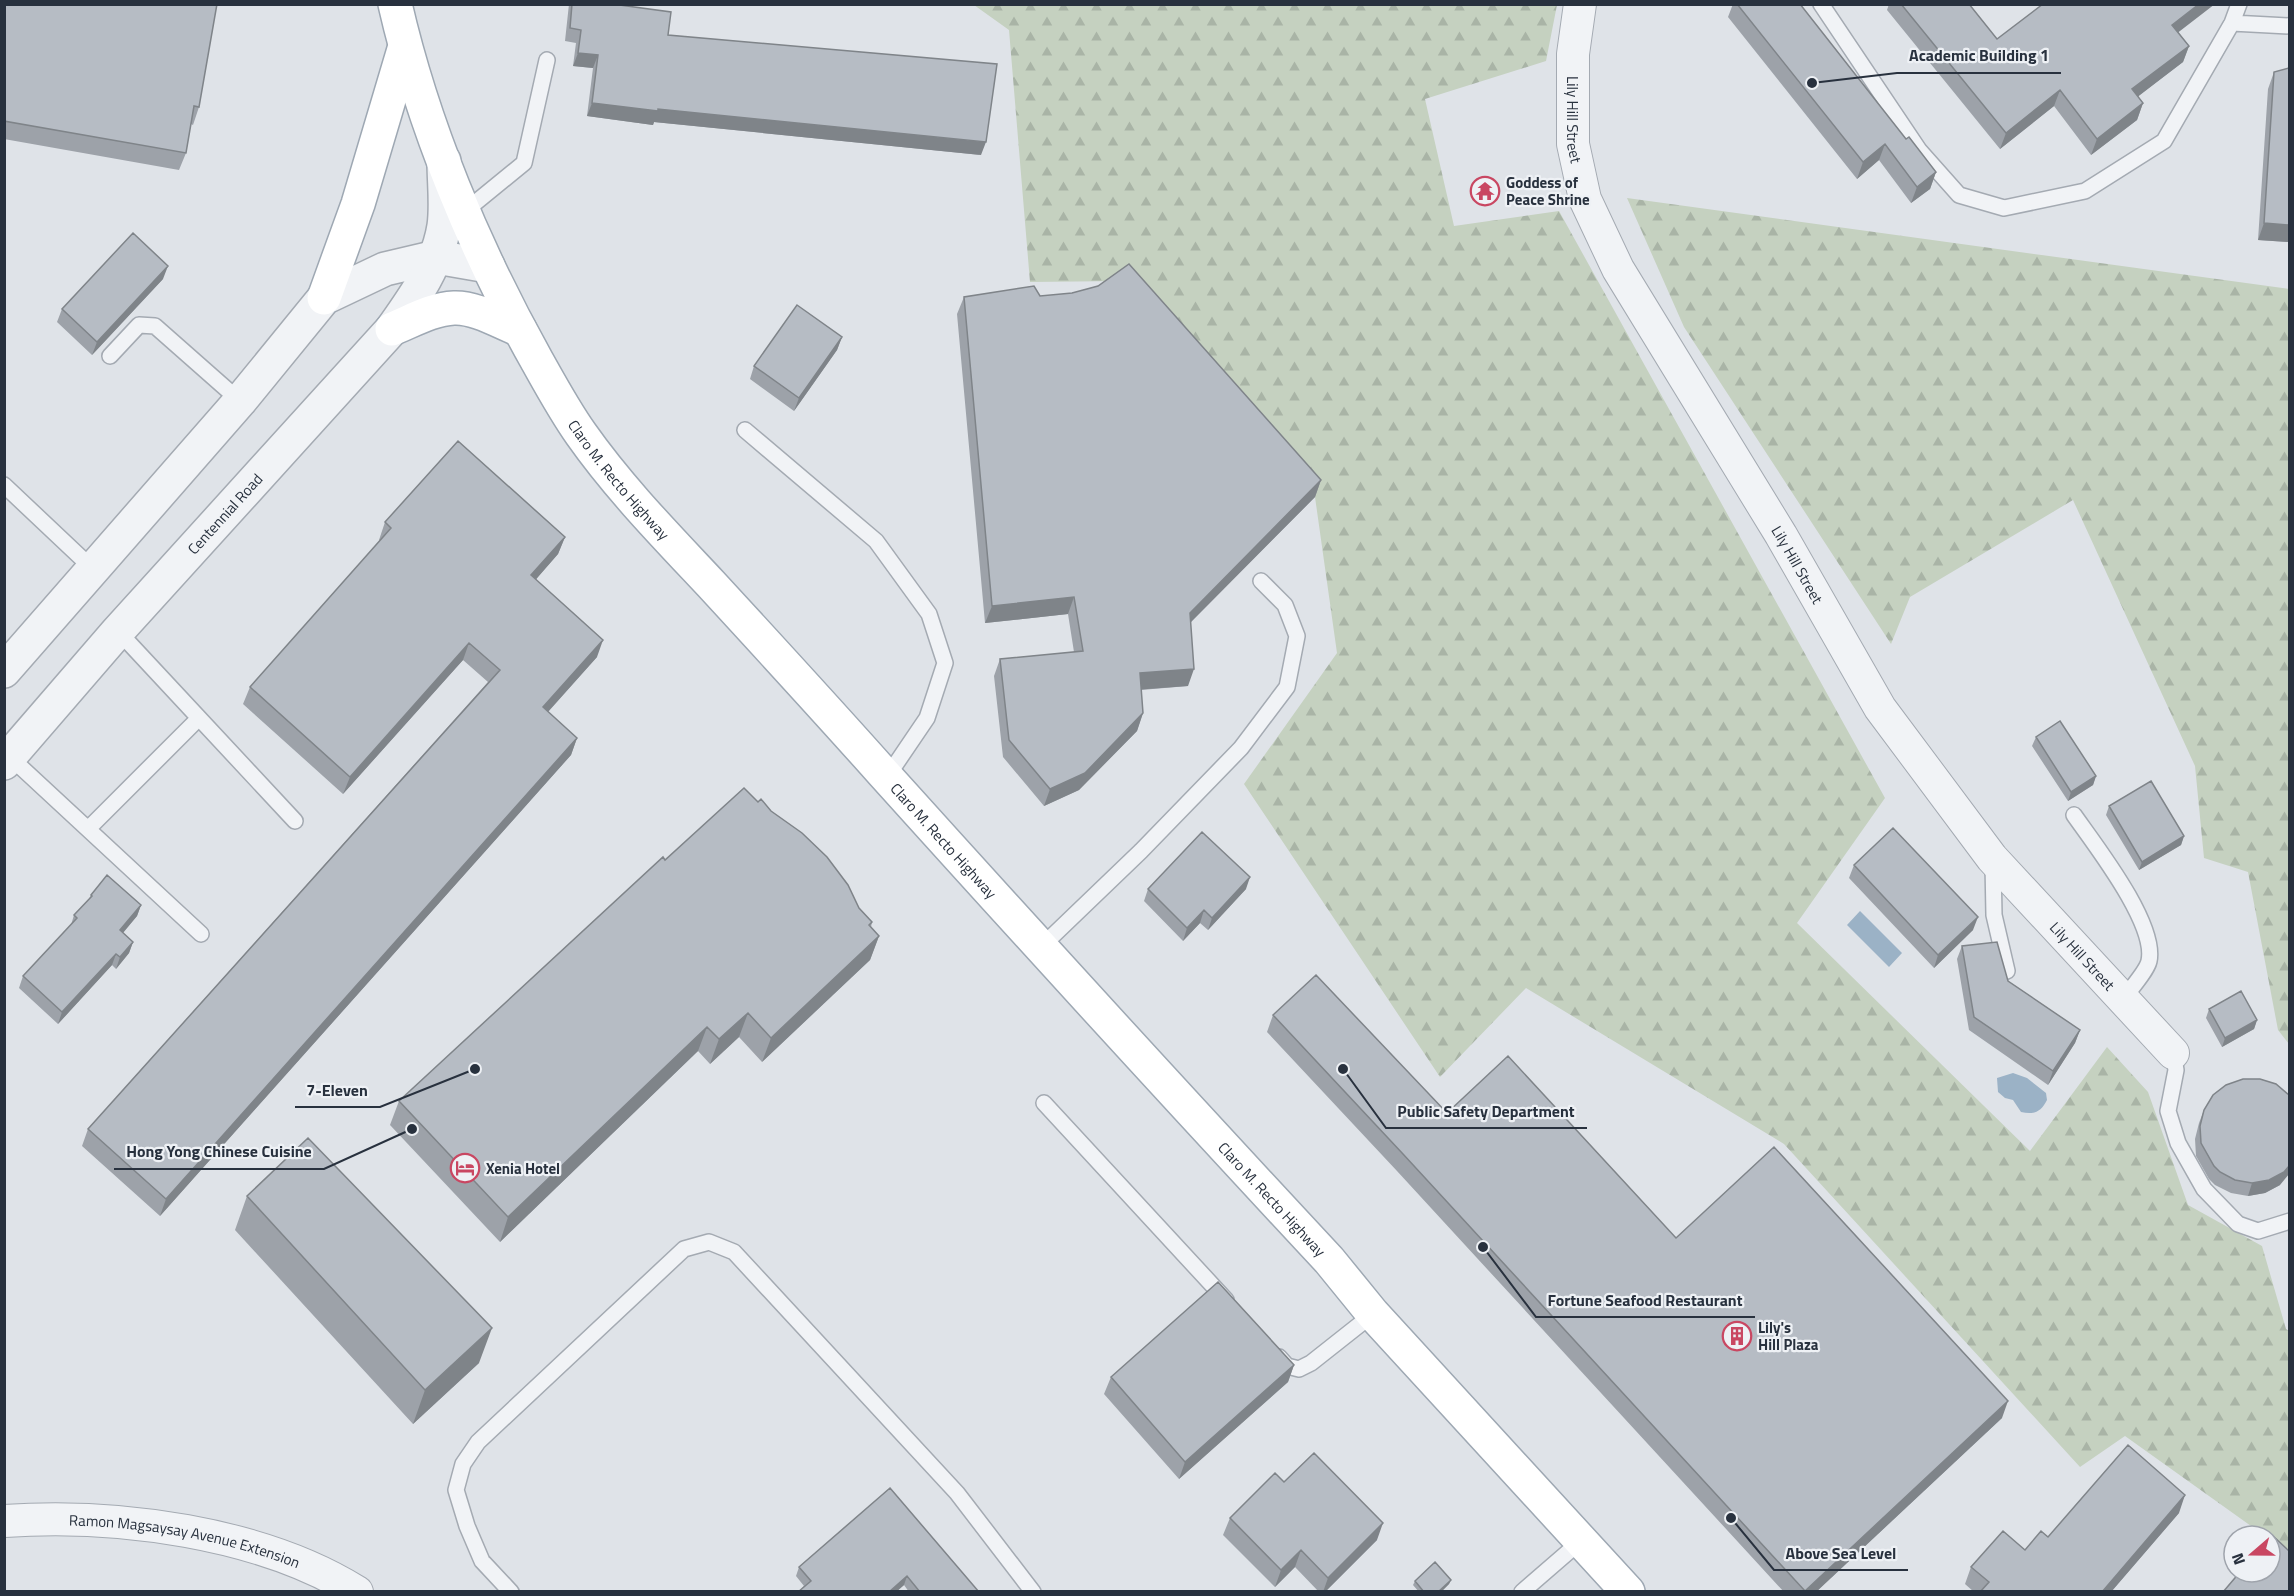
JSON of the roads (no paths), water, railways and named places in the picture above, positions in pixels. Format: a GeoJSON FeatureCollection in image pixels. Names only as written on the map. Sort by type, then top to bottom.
{"type":"FeatureCollection","features":[{"type":"Feature","properties":{"kind":"main road","name":"Claro M. Recto Highway"},"geometry":{"type":"LineString","coordinates":[[395,4],[405,46],[444,160],[488,266],[520,330],[579,432],[603,464],[657,527],[887,777],[1040,948],[1329,1260],[1373,1314],[1628,1592]]}},
{"type":"Feature","properties":{"kind":"main road"},"geometry":{"type":"LineString","coordinates":[[324,298],[358,204],[405,46]]}},
{"type":"Feature","properties":{"kind":"main road"},"geometry":{"type":"LineString","coordinates":[[392,329],[433,312],[456,308],[476,312],[520,330]]}},
{"type":"Feature","properties":{"kind":"street","name":"Lily Hill Street"},"geometry":{"type":"LineString","coordinates":[[1580,4],[1573,54],[1573,144],[1585,199],[1618,269],[1781,535],[1880,708],[1992,858],[2173,1053]]}},
{"type":"Feature","properties":{"kind":"street","name":"Centennial Road"},"geometry":{"type":"LineString","coordinates":[[7,760],[118,631],[392,329],[416,294],[436,257],[444,225],[444,160]]}},
{"type":"Feature","properties":{"kind":"street"},"geometry":{"type":"LineString","coordinates":[[4,671],[240,401],[324,298],[384,269],[436,257],[488,266]]}},
{"type":"Feature","properties":{"kind":"street","name":"Ramon Magsaysay Avenue Extension"},"geometry":{"type":"LineString","coordinates":[[4,1521],[57,1518],[153,1525],[201,1534],[249,1546],[303,1564],[357,1592]]}},
{"type":"Feature","properties":{"kind":"lane"},"geometry":{"type":"LineString","coordinates":[[1821,4],[1919,150],[1959,195],[2004,208],[2085,191],[2164,141],[2232,23],[2239,4]]}},
{"type":"Feature","properties":{"kind":"lane"},"geometry":{"type":"LineString","coordinates":[[2232,23],[2289,26]]}},
{"type":"Feature","properties":{"kind":"lane"},"geometry":{"type":"LineString","coordinates":[[464,212],[524,163],[547,60]]}},
{"type":"Feature","properties":{"kind":"lane"},"geometry":{"type":"LineString","coordinates":[[110,356],[139,325],[155,326],[240,401]]}},
{"type":"Feature","properties":{"kind":"lane"},"geometry":{"type":"LineString","coordinates":[[745,430],[876,542],[929,614],[945,663],[927,718],[887,777]]}},
{"type":"Feature","properties":{"kind":"lane"},"geometry":{"type":"LineString","coordinates":[[4,484],[93,569]]}},
{"type":"Feature","properties":{"kind":"lane"},"geometry":{"type":"LineString","coordinates":[[1040,948],[1141,851],[1241,748],[1287,687],[1297,636],[1286,605],[1261,581]]}},
{"type":"Feature","properties":{"kind":"lane"},"geometry":{"type":"LineString","coordinates":[[118,631],[295,820]]}},
{"type":"Feature","properties":{"kind":"lane"},"geometry":{"type":"LineString","coordinates":[[88,829],[198,718]]}},
{"type":"Feature","properties":{"kind":"lane"},"geometry":{"type":"LineString","coordinates":[[7,760],[88,829],[201,934]]}},
{"type":"Feature","properties":{"kind":"lane"},"geometry":{"type":"LineString","coordinates":[[2074,815],[2124,887],[2147,937],[2149,962],[2123,999]]}},
{"type":"Feature","properties":{"kind":"lane"},"geometry":{"type":"LineString","coordinates":[[1992,858],[1994,915],[2007,971]]}},
{"type":"Feature","properties":{"kind":"lane"},"geometry":{"type":"LineString","coordinates":[[2173,1053],[2176,1070],[2168,1111],[2178,1143],[2204,1190],[2238,1224],[2258,1231],[2289,1221]]}},
{"type":"Feature","properties":{"kind":"lane"},"geometry":{"type":"LineString","coordinates":[[1044,1103],[1239,1314]]}},
{"type":"Feature","properties":{"kind":"lane"},"geometry":{"type":"LineString","coordinates":[[511,1592],[482,1561],[467,1526],[456,1490],[463,1464],[477,1442],[684,1249],[709,1242],[734,1252],[742,1260],[957,1493],[1034,1592]]}},
{"type":"Feature","properties":{"kind":"lane"},"geometry":{"type":"LineString","coordinates":[[1272,1350],[1287,1366],[1299,1369],[1311,1363],[1373,1314]]}},
{"type":"Feature","properties":{"kind":"lane"},"geometry":{"type":"LineString","coordinates":[[1522,1592],[1582,1540]]}},
{"type":"Feature","properties":{"kind":"water"},"geometry":{"type":"Polygon","coordinates":[[[1860,911],[1902,953],[1889,967],[1847,925],[1860,911]]]}},
{"type":"Feature","properties":{"kind":"water"},"geometry":{"type":"Polygon","coordinates":[[[2013,1073],[2027,1078],[2046,1093],[2047,1100],[2040,1110],[2033,1113],[2021,1112],[2013,1100],[2005,1098],[1998,1092],[1997,1078],[2013,1073]]]}},
{"type":"Feature","properties":{"kind":"place","name":"Academic Building 1"},"geometry":{"type":"Point","coordinates":[1812,83]}},
{"type":"Feature","properties":{"kind":"place","name":"Goddess of Peace Shrine"},"geometry":{"type":"Point","coordinates":[1485,191]}},
{"type":"Feature","properties":{"kind":"place","name":"7-Eleven"},"geometry":{"type":"Point","coordinates":[475,1069]}},
{"type":"Feature","properties":{"kind":"place","name":"Public Safety Department"},"geometry":{"type":"Point","coordinates":[1343,1069]}},
{"type":"Feature","properties":{"kind":"place","name":"Hong Yong Chinese Cuisine"},"geometry":{"type":"Point","coordinates":[412,1129]}},
{"type":"Feature","properties":{"kind":"place","name":"Xenia Hotel"},"geometry":{"type":"Point","coordinates":[465,1168]}},
{"type":"Feature","properties":{"kind":"place","name":"Fortune Seafood Restaurant"},"geometry":{"type":"Point","coordinates":[1483,1247]}},
{"type":"Feature","properties":{"kind":"place","name":"Lily's Hill Plaza"},"geometry":{"type":"Point","coordinates":[1737,1336]}},
{"type":"Feature","properties":{"kind":"place","name":"Above Sea Level"},"geometry":{"type":"Point","coordinates":[1731,1518]}}]}
